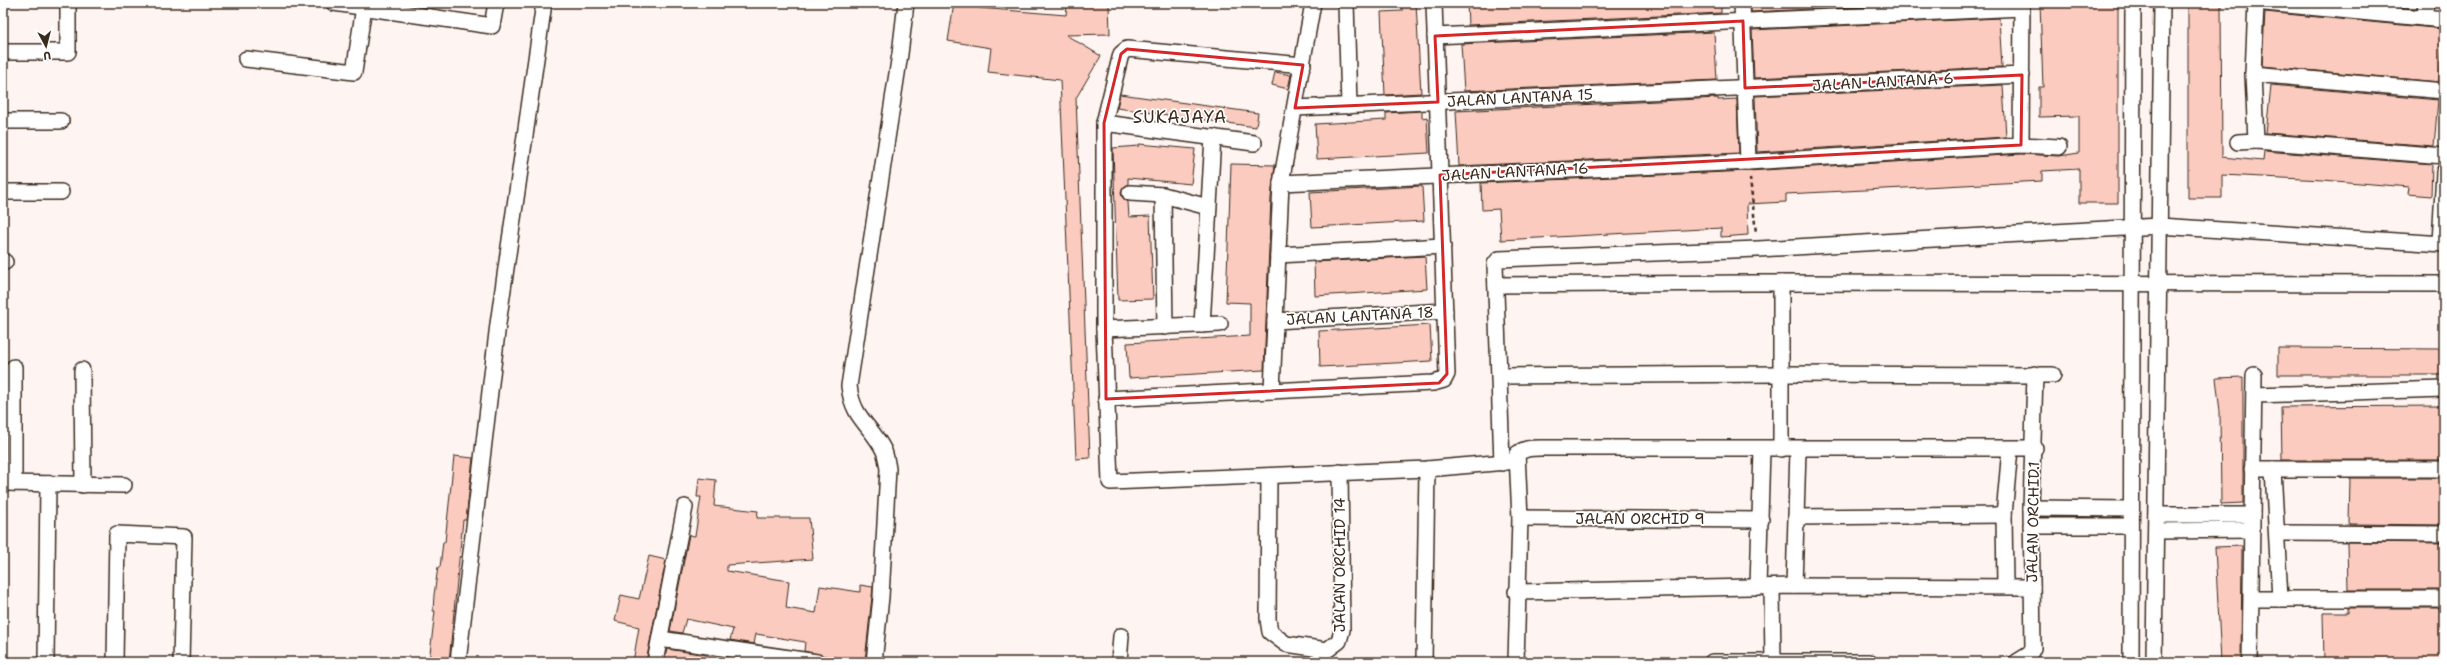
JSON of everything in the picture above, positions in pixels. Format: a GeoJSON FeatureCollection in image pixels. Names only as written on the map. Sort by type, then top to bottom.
{"type":"FeatureCollection","features":[{"type":"Feature","properties":{"kind":"street"},"geometry":{"type":"LineString","coordinates":[[3,52],[68,52],[68,3]]}},
{"type":"Feature","properties":{"kind":"street"},"geometry":{"type":"LineString","coordinates":[[334,3],[492,26],[496,3]]}},
{"type":"Feature","properties":{"kind":"street"},"geometry":{"type":"LineString","coordinates":[[458,662],[498,324],[544,3]]}},
{"type":"Feature","properties":{"kind":"street"},"geometry":{"type":"LineString","coordinates":[[874,662],[881,597],[888,469],[884,452],[850,401],[849,386],[900,54],[906,3]]}},
{"type":"Feature","properties":{"kind":"street"},"geometry":{"type":"LineString","coordinates":[[1272,391],[1281,183],[1313,3]]}},
{"type":"Feature","properties":{"kind":"street"},"geometry":{"type":"LineString","coordinates":[[1346,3],[1349,106]]}},
{"type":"Feature","properties":{"kind":"street"},"geometry":{"type":"LineString","coordinates":[[1106,399],[1439,383],[1444,380],[1447,374],[1434,3]]}},
{"type":"Feature","properties":{"kind":"street"},"geometry":{"type":"LineString","coordinates":[[1742,3],[1748,162]]}},
{"type":"Feature","properties":{"kind":"street"},"geometry":{"type":"LineString","coordinates":[[2131,662],[2133,3]]}},
{"type":"Feature","properties":{"kind":"street"},"geometry":{"type":"LineString","coordinates":[[2154,662],[2162,3]]}},
{"type":"Feature","properties":{"kind":"street"},"geometry":{"type":"LineString","coordinates":[[2256,3],[2253,74],[2256,141]]}},
{"type":"Feature","properties":{"kind":"street"},"geometry":{"type":"LineString","coordinates":[[2265,3],[2444,20]]}},
{"type":"Feature","properties":{"kind":"street"},"geometry":{"type":"LineString","coordinates":[[2424,18],[2426,3]]}},
{"type":"Feature","properties":{"kind":"street"},"geometry":{"type":"LineString","coordinates":[[1435,36],[1743,21],[1973,7],[2022,6],[2021,145]]}},
{"type":"Feature","properties":{"kind":"street"},"geometry":{"type":"LineString","coordinates":[[246,59],[354,72],[364,7]]}},
{"type":"Feature","properties":{"kind":"street"},"geometry":{"type":"LineString","coordinates":[[1303,65],[1127,49],[1120,54],[1104,123],[1104,329],[1109,480],[1114,484],[1427,469],[1509,462],[1517,454],[1528,448],[2035,448]]}},
{"type":"Feature","properties":{"kind":"street"},"geometry":{"type":"LineString","coordinates":[[2253,74],[2444,92]]}},
{"type":"Feature","properties":{"kind":"street","name":"JALAN LANTANA 6"},"geometry":{"type":"LineString","coordinates":[[1745,88],[2022,75]]}},
{"type":"Feature","properties":{"kind":"street","name":"JALAN LANTANA 15"},"geometry":{"type":"LineString","coordinates":[[1295,108],[1745,88]]}},
{"type":"Feature","properties":{"kind":"street"},"geometry":{"type":"LineString","coordinates":[[3,121],[61,121]]}},
{"type":"Feature","properties":{"kind":"street"},"geometry":{"type":"LineString","coordinates":[[1104,123],[1254,142]]}},
{"type":"Feature","properties":{"kind":"street"},"geometry":{"type":"LineString","coordinates":[[1202,325],[1213,137]]}},
{"type":"Feature","properties":{"kind":"street"},"geometry":{"type":"LineString","coordinates":[[2238,142],[2256,141],[2444,156]]}},
{"type":"Feature","properties":{"kind":"street","name":"JALAN LANTANA 16"},"geometry":{"type":"LineString","coordinates":[[1281,183],[1748,162],[2021,145],[2059,147]]}},
{"type":"Feature","properties":{"kind":"street"},"geometry":{"type":"LineString","coordinates":[[1516,662],[1516,592],[1520,518],[1509,462],[1500,376],[1496,261],[1502,259],[1758,249],[2132,229],[2159,226],[2442,243],[2444,172]]}},
{"type":"Feature","properties":{"kind":"street"},"geometry":{"type":"LineString","coordinates":[[3,192],[61,192]]}},
{"type":"Feature","properties":{"kind":"street"},"geometry":{"type":"LineString","coordinates":[[1130,193],[1163,195],[1208,207]]}},
{"type":"Feature","properties":{"kind":"street"},"geometry":{"type":"LineString","coordinates":[[1163,195],[1165,327]]}},
{"type":"Feature","properties":{"kind":"street"},"geometry":{"type":"LineString","coordinates":[[1278,255],[1443,246]]}},
{"type":"Feature","properties":{"kind":"street"},"geometry":{"type":"LineString","coordinates":[[1496,285],[2132,282],[2444,284]]}},
{"type":"Feature","properties":{"kind":"street"},"geometry":{"type":"LineString","coordinates":[[1781,283],[1781,449]]}},
{"type":"Feature","properties":{"kind":"street","name":"JALAN LANTANA 18"},"geometry":{"type":"LineString","coordinates":[[1275,321],[1445,312]]}},
{"type":"Feature","properties":{"kind":"street"},"geometry":{"type":"LineString","coordinates":[[1104,329],[1220,324]]}},
{"type":"Feature","properties":{"kind":"street"},"geometry":{"type":"LineString","coordinates":[[14,367],[8,483],[124,485]]}},
{"type":"Feature","properties":{"kind":"street"},"geometry":{"type":"LineString","coordinates":[[82,370],[83,485]]}},
{"type":"Feature","properties":{"kind":"street"},"geometry":{"type":"LineString","coordinates":[[1500,376],[1780,374],[2053,375]]}},
{"type":"Feature","properties":{"kind":"street","name":"JALAN ORCHID.1"},"geometry":{"type":"LineString","coordinates":[[2017,662],[2030,654],[2033,648],[2031,508],[2035,448],[2035,374]]}},
{"type":"Feature","properties":{"kind":"street"},"geometry":{"type":"LineString","coordinates":[[2250,662],[2252,599],[2252,469],[2255,395],[2254,375]]}},
{"type":"Feature","properties":{"kind":"street"},"geometry":{"type":"LineString","coordinates":[[2255,395],[2444,389]]}},
{"type":"Feature","properties":{"kind":"street"},"geometry":{"type":"LineString","coordinates":[[1762,449],[1761,520],[1765,587],[1773,662]]}},
{"type":"Feature","properties":{"kind":"street"},"geometry":{"type":"LineString","coordinates":[[1794,586],[1798,449]]}},
{"type":"Feature","properties":{"kind":"street"},"geometry":{"type":"LineString","coordinates":[[2005,586],[2004,516],[2010,449]]}},
{"type":"Feature","properties":{"kind":"street"},"geometry":{"type":"LineString","coordinates":[[1424,662],[1427,469]]}},
{"type":"Feature","properties":{"kind":"street"},"geometry":{"type":"LineString","coordinates":[[2252,469],[2444,469]]}},
{"type":"Feature","properties":{"kind":"street"},"geometry":{"type":"LineString","coordinates":[[2273,469],[2278,534],[2280,599]]}},
{"type":"Feature","properties":{"kind":"street","name":"JALAN ORCHID 14"},"geometry":{"type":"LineString","coordinates":[[1269,476],[1268,619],[1270,632],[1286,644],[1327,650],[1339,641],[1342,630],[1340,472]]}},
{"type":"Feature","properties":{"kind":"street"},"geometry":{"type":"LineString","coordinates":[[46,662],[48,484]]}},
{"type":"Feature","properties":{"kind":"street"},"geometry":{"type":"LineString","coordinates":[[655,662],[673,558],[685,507]]}},
{"type":"Feature","properties":{"kind":"street"},"geometry":{"type":"LineString","coordinates":[[2031,508],[2131,509]]}},
{"type":"Feature","properties":{"kind":"street"},"geometry":{"type":"LineString","coordinates":[[2156,515],[2252,514]]}},
{"type":"Feature","properties":{"kind":"street"},"geometry":{"type":"LineString","coordinates":[[1796,517],[2004,516]]}},
{"type":"Feature","properties":{"kind":"street","name":"JALAN ORCHID 9"},"geometry":{"type":"LineString","coordinates":[[1520,518],[1761,520]]}},
{"type":"Feature","properties":{"kind":"street"},"geometry":{"type":"LineString","coordinates":[[2031,526],[2131,526]]}},
{"type":"Feature","properties":{"kind":"street"},"geometry":{"type":"LineString","coordinates":[[2156,531],[2252,530]]}},
{"type":"Feature","properties":{"kind":"street"},"geometry":{"type":"LineString","coordinates":[[115,662],[117,534],[184,537],[181,662]]}},
{"type":"Feature","properties":{"kind":"street"},"geometry":{"type":"LineString","coordinates":[[2278,534],[2444,534]]}},
{"type":"Feature","properties":{"kind":"street"},"geometry":{"type":"LineString","coordinates":[[1516,592],[1794,586],[2032,587]]}},
{"type":"Feature","properties":{"kind":"street"},"geometry":{"type":"LineString","coordinates":[[2252,599],[2444,599]]}},
{"type":"Feature","properties":{"kind":"street"},"geometry":{"type":"LineString","coordinates":[[1119,662],[1121,636]]}},
{"type":"Feature","properties":{"kind":"street"},"geometry":{"type":"LineString","coordinates":[[660,639],[817,662]]}},
{"type":"Feature","properties":{"kind":"street"},"geometry":{"type":"LineString","coordinates":[[1712,662],[1869,662]]}},
{"type":"Feature","properties":{"kind":"path"},"geometry":{"type":"LineString","coordinates":[[1748,162],[1758,249]]}},
{"type":"Feature","properties":{"kind":"highlighted area"},"geometry":{"type":"Polygon","coordinates":[[[1743,21],[1745,88],[2022,75],[2021,145],[1440,175],[1447,374],[1439,383],[1106,399],[1104,123],[1121,54],[1127,49],[1303,65],[1295,108],[1438,102],[1435,36],[1743,21]]]}},
{"type":"Feature","properties":{"kind":"building"},"geometry":{"type":"Polygon","coordinates":[[[954,3],[980,3],[979,8],[1066,15],[1067,3],[1109,4],[1110,34],[1066,35],[1101,56],[1076,98],[1090,458],[1076,459],[1060,80],[988,72],[991,48],[948,41],[954,3]]]}},
{"type":"Feature","properties":{"kind":"building"},"geometry":{"type":"Polygon","coordinates":[[[1402,3],[1416,3],[1421,93],[1385,95],[1381,12],[1402,11],[1402,3]]]}},
{"type":"Feature","properties":{"kind":"building"},"geometry":{"type":"Polygon","coordinates":[[[1467,3],[1721,3],[1721,13],[1468,25],[1467,3]]]}},
{"type":"Feature","properties":{"kind":"building"},"geometry":{"type":"Polygon","coordinates":[[[1751,3],[1938,3],[1751,12],[1751,3]]]}},
{"type":"Feature","properties":{"kind":"building"},"geometry":{"type":"Polygon","coordinates":[[[2040,3],[2118,3],[2118,203],[2079,203],[2079,169],[2042,171],[2042,181],[1786,194],[1786,202],[1747,204],[1748,235],[1721,237],[1721,228],[1501,240],[1499,209],[1482,210],[1481,183],[1748,171],[2021,154],[2059,156],[2079,153],[2079,116],[2039,117],[2039,87],[2043,87],[2040,3]]]}},
{"type":"Feature","properties":{"kind":"building"},"geometry":{"type":"Polygon","coordinates":[[[2188,3],[2221,3],[2222,157],[2263,161],[2264,151],[2432,164],[2431,196],[2408,194],[2409,187],[2323,180],[2222,175],[2222,198],[2188,198],[2188,3]]]}},
{"type":"Feature","properties":{"kind":"building"},"geometry":{"type":"Polygon","coordinates":[[[2360,3],[2403,3],[2403,7],[2360,3]]]}},
{"type":"Feature","properties":{"kind":"building"},"geometry":{"type":"Polygon","coordinates":[[[2265,12],[2444,29],[2439,82],[2262,66],[2265,12]]]}},
{"type":"Feature","properties":{"kind":"building"},"geometry":{"type":"Polygon","coordinates":[[[1999,18],[2002,67],[1754,78],[1752,30],[1999,18]]]}},
{"type":"Feature","properties":{"kind":"building"},"geometry":{"type":"Polygon","coordinates":[[[1714,32],[1717,80],[1464,91],[1461,44],[1714,32]]]}},
{"type":"Feature","properties":{"kind":"building"},"geometry":{"type":"Polygon","coordinates":[[[1275,72],[1291,75],[1288,89],[1272,85],[1275,72]]]}},
{"type":"Feature","properties":{"kind":"building"},"geometry":{"type":"Polygon","coordinates":[[[2003,85],[2006,137],[1757,152],[1755,96],[2003,85]]]}},
{"type":"Feature","properties":{"kind":"building"},"geometry":{"type":"Polygon","coordinates":[[[2271,85],[2438,100],[2434,146],[2266,133],[2271,85]]]}},
{"type":"Feature","properties":{"kind":"building"},"geometry":{"type":"Polygon","coordinates":[[[1120,94],[1258,113],[1256,127],[1117,108],[1120,94]]]}},
{"type":"Feature","properties":{"kind":"building"},"geometry":{"type":"Polygon","coordinates":[[[1718,98],[1718,100],[1737,99],[1739,153],[1459,166],[1456,111],[1718,98]]]}},
{"type":"Feature","properties":{"kind":"building"},"geometry":{"type":"Polygon","coordinates":[[[1422,111],[1422,118],[1427,117],[1429,153],[1317,159],[1315,124],[1386,120],[1386,113],[1422,111]]]}},
{"type":"Feature","properties":{"kind":"building"},"geometry":{"type":"Polygon","coordinates":[[[1139,144],[1195,149],[1191,184],[1128,178],[1128,185],[1123,188],[1121,193],[1122,197],[1128,202],[1129,217],[1150,216],[1153,299],[1118,300],[1113,148],[1139,146],[1139,144]]]}},
{"type":"Feature","properties":{"kind":"building"},"geometry":{"type":"Polygon","coordinates":[[[1231,164],[1275,165],[1271,198],[1264,370],[1129,378],[1127,343],[1250,336],[1250,303],[1226,302],[1231,164]]]}},
{"type":"Feature","properties":{"kind":"building"},"geometry":{"type":"Polygon","coordinates":[[[1422,186],[1424,221],[1312,227],[1310,192],[1422,186]]]}},
{"type":"Feature","properties":{"kind":"building"},"geometry":{"type":"Polygon","coordinates":[[[1425,256],[1427,289],[1315,296],[1314,262],[1425,256]]]}},
{"type":"Feature","properties":{"kind":"building"},"geometry":{"type":"Polygon","coordinates":[[[1430,325],[1432,361],[1320,367],[1319,331],[1430,325]]]}},
{"type":"Feature","properties":{"kind":"building"},"geometry":{"type":"Polygon","coordinates":[[[2278,348],[2444,349],[2444,375],[2278,375],[2278,348]]]}},
{"type":"Feature","properties":{"kind":"building"},"geometry":{"type":"Polygon","coordinates":[[[2243,377],[2243,503],[2221,504],[2220,412],[2216,378],[2243,377]]]}},
{"type":"Feature","properties":{"kind":"building"},"geometry":{"type":"Polygon","coordinates":[[[2444,406],[2444,460],[2282,460],[2281,407],[2444,406]]]}},
{"type":"Feature","properties":{"kind":"building"},"geometry":{"type":"Polygon","coordinates":[[[454,456],[473,458],[466,520],[463,520],[449,662],[429,662],[435,611],[433,611],[434,595],[438,567],[440,567],[443,542],[445,542],[454,456]]]}},
{"type":"Feature","properties":{"kind":"building"},"geometry":{"type":"Polygon","coordinates":[[[699,478],[716,480],[714,506],[758,511],[757,518],[809,518],[813,559],[727,565],[727,571],[789,581],[786,608],[816,613],[820,586],[860,592],[860,585],[873,587],[865,661],[824,656],[804,651],[805,642],[756,634],[754,644],[730,640],[733,629],[686,619],[682,633],[670,631],[689,535],[695,536],[701,497],[697,497],[699,478]]]}},
{"type":"Feature","properties":{"kind":"building"},"geometry":{"type":"Polygon","coordinates":[[[2350,478],[2444,478],[2444,525],[2349,524],[2350,478]]]}},
{"type":"Feature","properties":{"kind":"building"},"geometry":{"type":"Polygon","coordinates":[[[2347,542],[2444,543],[2444,590],[2348,590],[2347,542]]]}},
{"type":"Feature","properties":{"kind":"building"},"geometry":{"type":"Polygon","coordinates":[[[2242,546],[2241,662],[2221,662],[2215,547],[2242,546]]]}},
{"type":"Feature","properties":{"kind":"building"},"geometry":{"type":"Polygon","coordinates":[[[649,556],[666,560],[646,662],[633,662],[639,627],[615,621],[621,595],[639,599],[649,556]]]}},
{"type":"Feature","properties":{"kind":"building"},"geometry":{"type":"Polygon","coordinates":[[[2348,608],[2444,608],[2444,662],[2324,662],[2323,613],[2348,613],[2348,608]]]}},
{"type":"Feature","properties":{"kind":"building"},"geometry":{"type":"Polygon","coordinates":[[[667,649],[707,655],[707,662],[664,662],[667,649]]]}},
{"type":"Feature","properties":{"kind":"building"},"geometry":{"type":"Polygon","coordinates":[[[727,658],[750,661],[726,662],[727,658]]]}},
{"type":"Feature","properties":{"kind":"district","name":"SUKAJAYA"},"geometry":{"type":"Point","coordinates":[1180,117]}}]}
